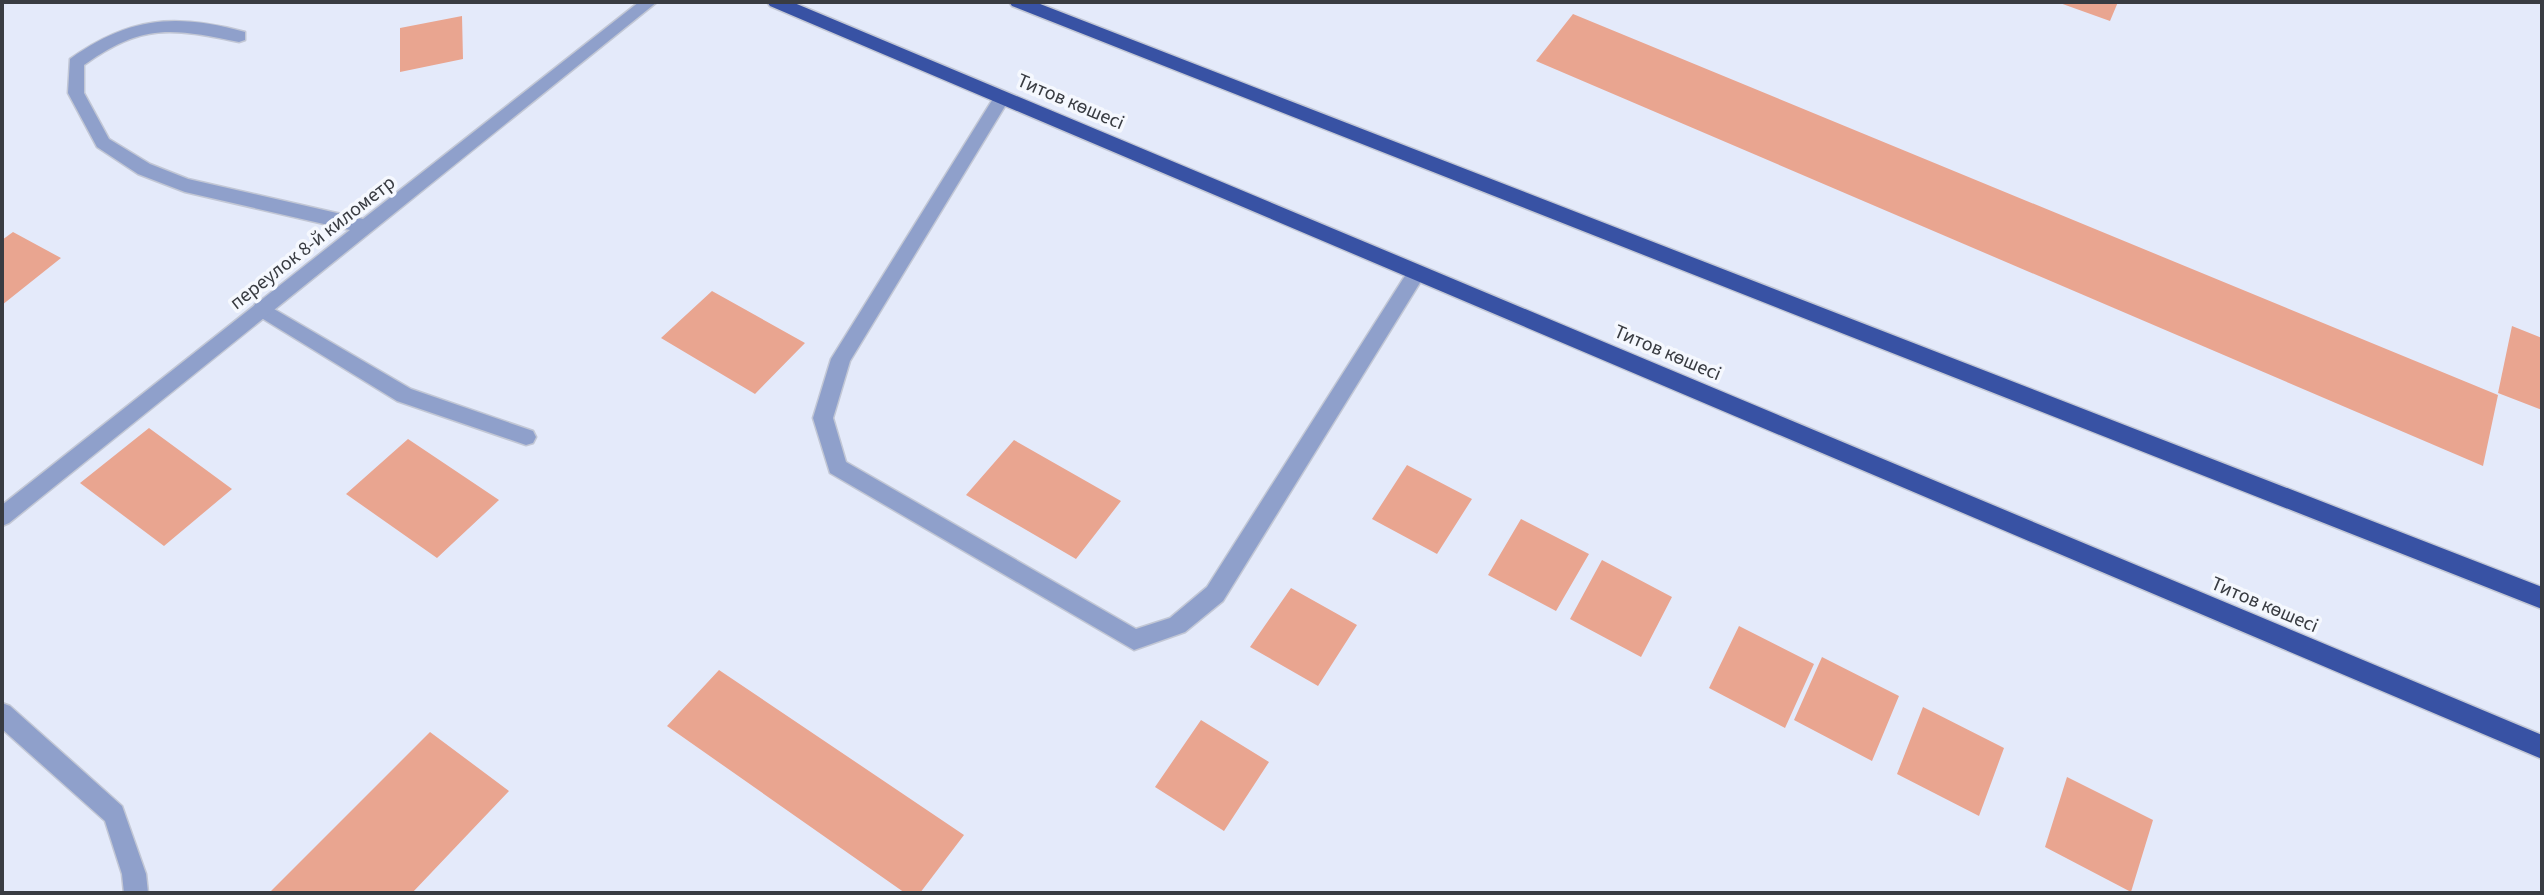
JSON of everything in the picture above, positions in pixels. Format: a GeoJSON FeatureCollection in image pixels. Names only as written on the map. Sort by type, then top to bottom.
{"type":"FeatureCollection","features":[{"type":"Feature","properties":{"kind":"highway","name":"Титов көшесі"},"geometry":{"type":"LineString","coordinates":[[776,2],[2542,747]]}},
{"type":"Feature","properties":{"kind":"highway"},"geometry":{"type":"LineString","coordinates":[[1018,2],[2542,598]]}},
{"type":"Feature","properties":{"kind":"street","name":"переулок 8-й километр"},"geometry":{"type":"LineString","coordinates":[[2,517],[649,2]]}},
{"type":"Feature","properties":{"kind":"street"},"geometry":{"type":"LineString","coordinates":[[239,36],[175,24],[133,29],[97,47],[76,63],[76,93],[103,143],[144,169],[185,185],[367,227]]}},
{"type":"Feature","properties":{"kind":"street"},"geometry":{"type":"LineString","coordinates":[[1002,98],[841,359],[823,418],[837,467],[1134,640],[1177,625],[1215,594],[1417,273]]}},
{"type":"Feature","properties":{"kind":"street"},"geometry":{"type":"LineString","coordinates":[[262,309],[404,395],[526,437]]}},
{"type":"Feature","properties":{"kind":"street"},"geometry":{"type":"LineString","coordinates":[[2,714],[114,814],[134,874],[136,893]]}},
{"type":"Feature","properties":{"kind":"building"},"geometry":{"type":"Polygon","coordinates":[[[2057,2],[2118,2],[2110,21],[2057,2]]]}},
{"type":"Feature","properties":{"kind":"building"},"geometry":{"type":"Polygon","coordinates":[[[1573,14],[2498,395],[2483,466],[1536,61],[1573,14]]]}},
{"type":"Feature","properties":{"kind":"building"},"geometry":{"type":"Polygon","coordinates":[[[462,16],[463,59],[400,72],[400,28],[462,16]]]}},
{"type":"Feature","properties":{"kind":"building"},"geometry":{"type":"Polygon","coordinates":[[[13,232],[61,258],[2,305],[2,240],[13,232]]]}},
{"type":"Feature","properties":{"kind":"building"},"geometry":{"type":"Polygon","coordinates":[[[712,291],[805,343],[755,394],[661,338],[712,291]]]}},
{"type":"Feature","properties":{"kind":"building"},"geometry":{"type":"Polygon","coordinates":[[[2512,326],[2542,338],[2542,410],[2498,393],[2512,326]]]}},
{"type":"Feature","properties":{"kind":"building"},"geometry":{"type":"Polygon","coordinates":[[[149,428],[232,489],[164,546],[80,483],[149,428]]]}},
{"type":"Feature","properties":{"kind":"building"},"geometry":{"type":"Polygon","coordinates":[[[408,439],[499,500],[437,558],[346,494],[408,439]]]}},
{"type":"Feature","properties":{"kind":"building"},"geometry":{"type":"Polygon","coordinates":[[[1014,440],[1121,501],[1076,559],[966,495],[1014,440]]]}},
{"type":"Feature","properties":{"kind":"building"},"geometry":{"type":"Polygon","coordinates":[[[1407,465],[1472,499],[1437,554],[1372,519],[1407,465]]]}},
{"type":"Feature","properties":{"kind":"building"},"geometry":{"type":"Polygon","coordinates":[[[1521,519],[1589,554],[1556,611],[1488,575],[1521,519]]]}},
{"type":"Feature","properties":{"kind":"building"},"geometry":{"type":"Polygon","coordinates":[[[1602,560],[1672,597],[1641,657],[1570,619],[1602,560]]]}},
{"type":"Feature","properties":{"kind":"building"},"geometry":{"type":"Polygon","coordinates":[[[1291,588],[1357,625],[1318,686],[1250,647],[1291,588]]]}},
{"type":"Feature","properties":{"kind":"building"},"geometry":{"type":"Polygon","coordinates":[[[1739,626],[1814,664],[1785,728],[1709,688],[1739,626]]]}},
{"type":"Feature","properties":{"kind":"building"},"geometry":{"type":"Polygon","coordinates":[[[1822,657],[1899,696],[1872,761],[1794,720],[1822,657]]]}},
{"type":"Feature","properties":{"kind":"building"},"geometry":{"type":"Polygon","coordinates":[[[719,670],[964,835],[920,893],[905,893],[667,726],[719,670]]]}},
{"type":"Feature","properties":{"kind":"building"},"geometry":{"type":"Polygon","coordinates":[[[1923,707],[2004,748],[1979,816],[1897,774],[1923,707]]]}},
{"type":"Feature","properties":{"kind":"building"},"geometry":{"type":"Polygon","coordinates":[[[1201,720],[1269,762],[1224,831],[1155,787],[1201,720]]]}},
{"type":"Feature","properties":{"kind":"building"},"geometry":{"type":"Polygon","coordinates":[[[430,732],[509,791],[412,893],[269,893],[430,732]]]}},
{"type":"Feature","properties":{"kind":"building"},"geometry":{"type":"Polygon","coordinates":[[[2067,777],[2153,820],[2131,892],[2045,847],[2067,777]]]}}]}
